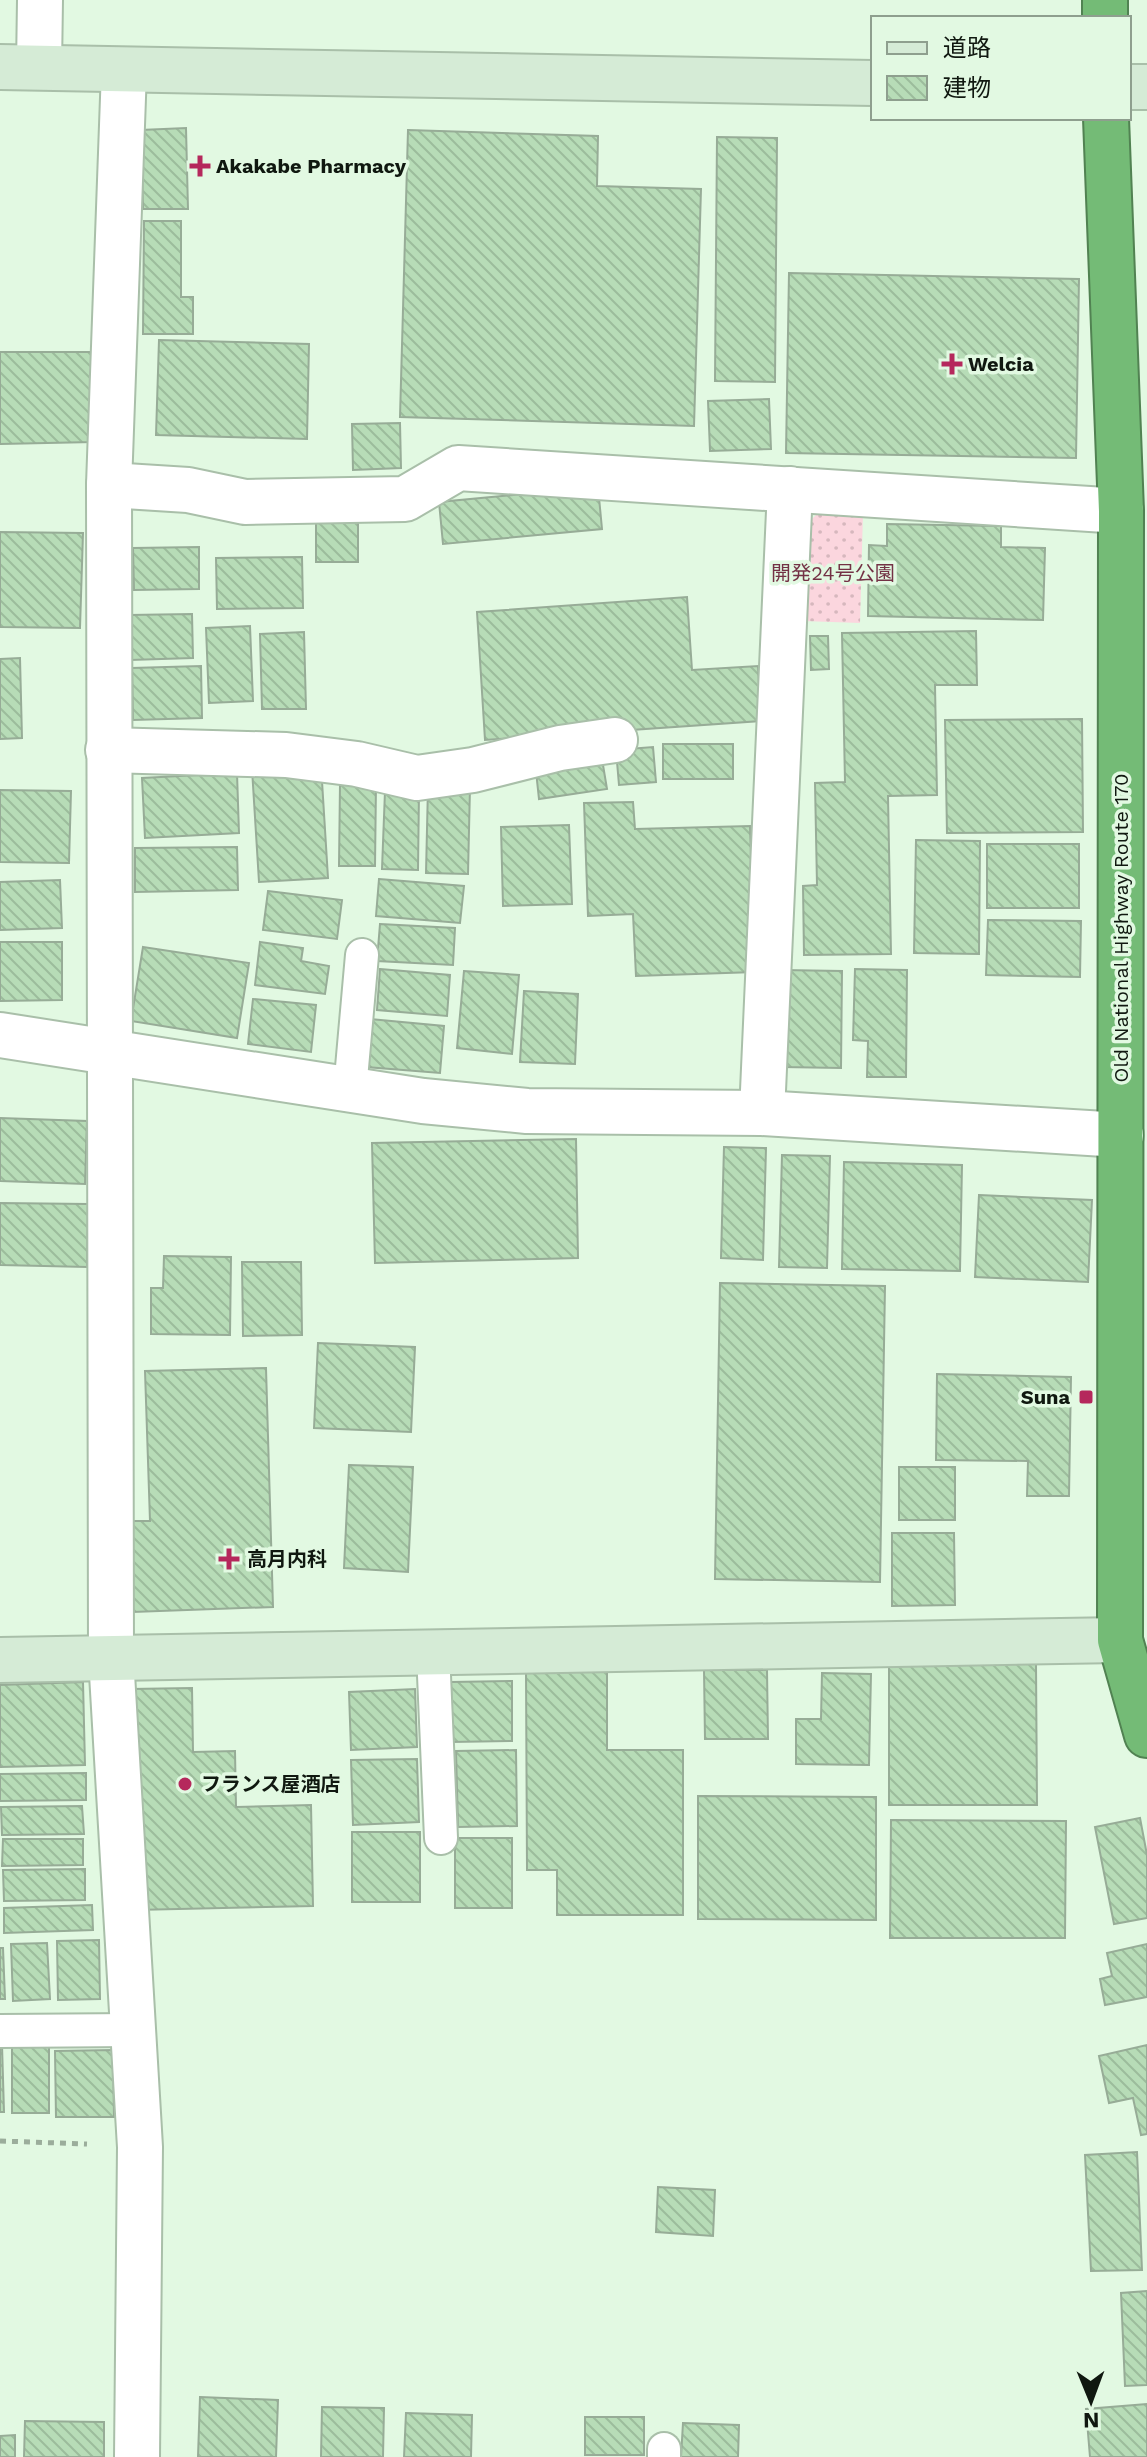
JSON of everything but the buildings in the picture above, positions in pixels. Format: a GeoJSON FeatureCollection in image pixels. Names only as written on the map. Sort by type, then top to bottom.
{"type":"FeatureCollection","features":[{"type":"Feature","properties":{"kind":"highway","name":"Old National Highway Route 170"},"geometry":{"type":"LineString","coordinates":[[1106,120],[1121,511],[1121,1135],[1134,1640],[1147,1735]]}},
{"type":"Feature","properties":{"kind":"street"},"geometry":{"type":"LineString","coordinates":[[40,0],[20,67],[871,83]]}},
{"type":"Feature","properties":{"kind":"street"},"geometry":{"type":"LineString","coordinates":[[124,70],[109,485],[111,1657],[140,2147],[137,2457]]}},
{"type":"Feature","properties":{"kind":"street"},"geometry":{"type":"LineString","coordinates":[[109,485],[188,490],[245,502],[405,499],[458,468],[1121,511]]}},
{"type":"Feature","properties":{"kind":"street"},"geometry":{"type":"LineString","coordinates":[[762,1113],[790,489]]}},
{"type":"Feature","properties":{"kind":"street"},"geometry":{"type":"LineString","coordinates":[[108,750],[286,755],[357,764],[417,778],[473,770],[560,748],[615,740]]}},
{"type":"Feature","properties":{"kind":"street"},"geometry":{"type":"LineString","coordinates":[[0,1035],[423,1101],[527,1111],[762,1113],[1121,1135]]}},
{"type":"Feature","properties":{"kind":"street"},"geometry":{"type":"LineString","coordinates":[[0,1660],[1134,1640]]}},
{"type":"Feature","properties":{"kind":"lane"},"geometry":{"type":"LineString","coordinates":[[350,1090],[362,955]]}},
{"type":"Feature","properties":{"kind":"lane"},"geometry":{"type":"LineString","coordinates":[[433,1652],[441,1838]]}},
{"type":"Feature","properties":{"kind":"lane"},"geometry":{"type":"LineString","coordinates":[[0,2031],[134,2030]]}},
{"type":"Feature","properties":{"kind":"path"},"geometry":{"type":"LineString","coordinates":[[0,2141],[140,2147]]}},
{"type":"Feature","properties":{"kind":"green space","name":"開発24号公園"},"geometry":{"type":"Polygon","coordinates":[[[819,512],[863,513],[860,623],[803,621],[805,526],[819,512]]]}},
{"type":"Feature","properties":{"kind":"place","name":"Akakabe Pharmacy"},"geometry":{"type":"Point","coordinates":[200,166]}},
{"type":"Feature","properties":{"kind":"place","name":"Welcia"},"geometry":{"type":"Point","coordinates":[952,364]}},
{"type":"Feature","properties":{"kind":"place","name":"Suna"},"geometry":{"type":"Point","coordinates":[1086,1397]}},
{"type":"Feature","properties":{"kind":"place","name":"高月内科"},"geometry":{"type":"Point","coordinates":[229,1559]}},
{"type":"Feature","properties":{"kind":"place","name":"フランス屋酒店"},"geometry":{"type":"Point","coordinates":[185,1784]}}]}
